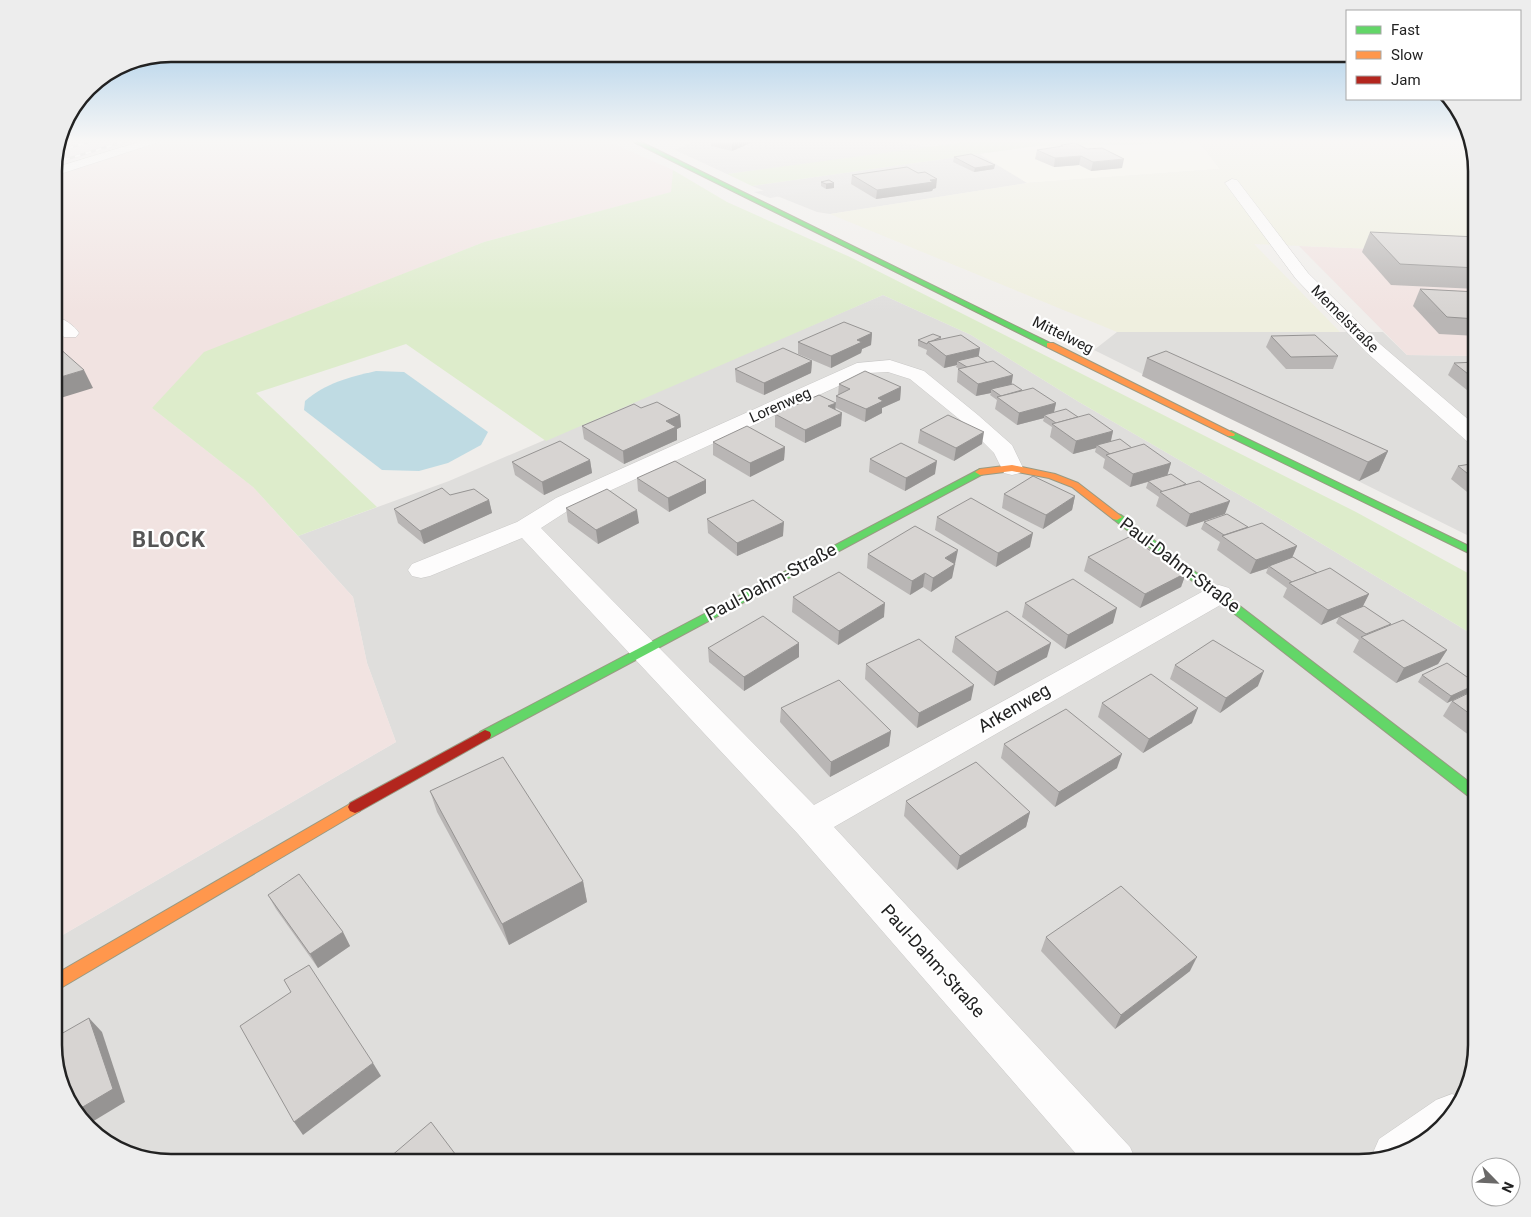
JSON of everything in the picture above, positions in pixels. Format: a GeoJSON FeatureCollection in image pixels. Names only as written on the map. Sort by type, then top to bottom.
{"type":"FeatureCollection","features":[{"type":"Feature","properties":{"kind":"main road","name":"Mittelweg"},"geometry":{"type":"LineString","coordinates":[[752,199],[1469,550]]}},
{"type":"Feature","properties":{"kind":"main road","name":"Paul-Dahm-Straße"},"geometry":{"type":"LineString","coordinates":[[643,650],[976,474],[1012,468],[1052,476],[1075,485],[1219,594],[1469,789]]}},
{"type":"Feature","properties":{"kind":"main road"},"geometry":{"type":"LineString","coordinates":[[63,979],[403,779],[643,650]]}},
{"type":"Feature","properties":{"kind":"street","name":"Memelstraße"},"geometry":{"type":"LineString","coordinates":[[1244,199],[1302,276],[1373,348],[1469,431]]}},
{"type":"Feature","properties":{"kind":"street"},"geometry":{"type":"LineString","coordinates":[[63,328],[70,333]]}},
{"type":"Feature","properties":{"kind":"street","name":"Lorenweg"},"geometry":{"type":"LineString","coordinates":[[421,570],[526,527],[564,503],[864,367],[890,366],[916,375],[971,419],[1004,450],[1012,468]]}},
{"type":"Feature","properties":{"kind":"street"},"geometry":{"type":"LineString","coordinates":[[526,527],[643,650]]}},
{"type":"Feature","properties":{"kind":"street","name":"Arkenweg"},"geometry":{"type":"LineString","coordinates":[[810,824],[1061,681],[1219,594]]}},
{"type":"Feature","properties":{"kind":"street","name":"Paul-Dahm-Straße"},"geometry":{"type":"LineString","coordinates":[[643,650],[810,824],[1106,1154]]}},
{"type":"Feature","properties":{"kind":"shaded area"},"geometry":{"type":"Polygon","coordinates":[[[63,199],[646,199],[484,242],[270,327],[152,408],[253,487],[353,597],[367,663],[396,742],[63,935],[63,199]]]}},
{"type":"Feature","properties":{"kind":"shaded area"},"geometry":{"type":"Polygon","coordinates":[[[784,199],[927,199],[830,214],[817,212],[784,199]]]}},
{"type":"Feature","properties":{"kind":"shaded area"},"geometry":{"type":"Polygon","coordinates":[[[1299,246],[1469,253],[1469,356],[1407,355],[1299,246]]]}},
{"type":"Feature","properties":{"kind":"shaded area"},"geometry":{"type":"Polygon","coordinates":[[[883,295],[971,335],[1079,402],[1257,505],[1469,632],[1469,1045],[1465,1074],[1454,1100],[1437,1123],[1426,1132],[1394,1149],[1374,1154],[157,1154],[137,1149],[117,1140],[105,1132],[85,1112],[74,1094],[66,1074],[63,1060],[63,935],[396,742],[367,663],[353,597],[298,536],[449,481],[883,295]]]}},
{"type":"Feature","properties":{"kind":"shaded area"},"geometry":{"type":"Polygon","coordinates":[[[1117,332],[1383,332],[1407,355],[1469,356],[1469,536],[1094,350],[1117,332]]]}},
{"type":"Feature","properties":{"kind":"green space"},"geometry":{"type":"Polygon","coordinates":[[[646,199],[722,199],[850,257],[1356,512],[1469,574],[1469,632],[1257,505],[1079,402],[971,335],[883,295],[546,441],[406,344],[256,393],[377,507],[298,536],[253,487],[152,408],[204,352],[484,242],[646,199]]]}},
{"type":"Feature","properties":{"kind":"green space"},"geometry":{"type":"Polygon","coordinates":[[[927,199],[1469,199],[1469,253],[1254,244],[1340,332],[1117,332],[830,214],[927,199]]]}},
{"type":"Feature","properties":{"kind":"water"},"geometry":{"type":"Polygon","coordinates":[[[376,371],[404,372],[488,432],[481,445],[448,463],[419,471],[382,470],[304,410],[305,401],[330,385],[347,378],[376,371]]]}},
{"type":"Feature","properties":{"kind":"building"},"geometry":{"type":"Polygon","coordinates":[[[1370,232],[1469,237],[1469,268],[1400,264],[1370,232]]]}},
{"type":"Feature","properties":{"kind":"building"},"geometry":{"type":"Polygon","coordinates":[[[1420,289],[1469,292],[1469,318],[1447,317],[1420,289]]]}},
{"type":"Feature","properties":{"kind":"building"},"geometry":{"type":"Polygon","coordinates":[[[844,322],[872,333],[857,340],[862,342],[831,356],[798,342],[844,322]]]}},
{"type":"Feature","properties":{"kind":"building"},"geometry":{"type":"Polygon","coordinates":[[[933,334],[941,337],[927,344],[918,340],[933,334]]]}},
{"type":"Feature","properties":{"kind":"building"},"geometry":{"type":"Polygon","coordinates":[[[961,335],[980,348],[946,356],[928,342],[961,335]]]}},
{"type":"Feature","properties":{"kind":"building"},"geometry":{"type":"Polygon","coordinates":[[[1315,335],[1338,356],[1291,357],[1271,336],[1315,335]]]}},
{"type":"Feature","properties":{"kind":"building"},"geometry":{"type":"Polygon","coordinates":[[[783,348],[812,361],[764,383],[735,369],[783,348]]]}},
{"type":"Feature","properties":{"kind":"building"},"geometry":{"type":"Polygon","coordinates":[[[63,351],[84,370],[63,376],[63,351]]]}},
{"type":"Feature","properties":{"kind":"building"},"geometry":{"type":"Polygon","coordinates":[[[1166,351],[1388,451],[1368,462],[1147,358],[1166,351]]]}},
{"type":"Feature","properties":{"kind":"building"},"geometry":{"type":"Polygon","coordinates":[[[978,356],[988,363],[967,367],[957,361],[978,356]]]}},
{"type":"Feature","properties":{"kind":"building"},"geometry":{"type":"Polygon","coordinates":[[[993,361],[1013,375],[978,384],[958,369],[993,361]]]}},
{"type":"Feature","properties":{"kind":"building"},"geometry":{"type":"Polygon","coordinates":[[[1469,362],[1469,375],[1454,363],[1469,362]]]}},
{"type":"Feature","properties":{"kind":"building"},"geometry":{"type":"Polygon","coordinates":[[[865,371],[901,387],[878,398],[883,401],[866,409],[836,396],[850,389],[839,384],[865,371]]]}},
{"type":"Feature","properties":{"kind":"building"},"geometry":{"type":"Polygon","coordinates":[[[1013,384],[1022,390],[1001,396],[991,389],[1013,384]]]}},
{"type":"Feature","properties":{"kind":"building"},"geometry":{"type":"Polygon","coordinates":[[[1033,388],[1056,403],[1019,413],[997,397],[1033,388]]]}},
{"type":"Feature","properties":{"kind":"building"},"geometry":{"type":"Polygon","coordinates":[[[819,395],[836,403],[828,406],[842,413],[805,430],[775,414],[819,395]]]}},
{"type":"Feature","properties":{"kind":"building"},"geometry":{"type":"Polygon","coordinates":[[[657,402],[680,415],[666,421],[676,427],[623,451],[582,426],[634,404],[641,408],[657,402]]]}},
{"type":"Feature","properties":{"kind":"building"},"geometry":{"type":"Polygon","coordinates":[[[1066,409],[1078,417],[1056,423],[1044,415],[1066,409]]]}},
{"type":"Feature","properties":{"kind":"building"},"geometry":{"type":"Polygon","coordinates":[[[1089,414],[1113,431],[1076,441],[1052,424],[1089,414]]]}},
{"type":"Feature","properties":{"kind":"building"},"geometry":{"type":"Polygon","coordinates":[[[948,415],[984,432],[956,448],[920,430],[948,415]]]}},
{"type":"Feature","properties":{"kind":"building"},"geometry":{"type":"Polygon","coordinates":[[[747,426],[785,447],[750,463],[713,442],[747,426]]]}},
{"type":"Feature","properties":{"kind":"building"},"geometry":{"type":"Polygon","coordinates":[[[1120,439],[1132,448],[1110,454],[1097,445],[1120,439]]]}},
{"type":"Feature","properties":{"kind":"building"},"geometry":{"type":"Polygon","coordinates":[[[560,441],[590,460],[542,482],[512,462],[560,441]]]}},
{"type":"Feature","properties":{"kind":"building"},"geometry":{"type":"Polygon","coordinates":[[[901,443],[937,461],[906,478],[870,459],[901,443]]]}},
{"type":"Feature","properties":{"kind":"building"},"geometry":{"type":"Polygon","coordinates":[[[1144,444],[1171,463],[1133,474],[1106,455],[1144,444]]]}},
{"type":"Feature","properties":{"kind":"building"},"geometry":{"type":"Polygon","coordinates":[[[675,461],[706,480],[668,498],[637,478],[675,461]]]}},
{"type":"Feature","properties":{"kind":"building"},"geometry":{"type":"Polygon","coordinates":[[[1469,464],[1469,475],[1458,466],[1469,464]]]}},
{"type":"Feature","properties":{"kind":"building"},"geometry":{"type":"Polygon","coordinates":[[[1171,474],[1186,484],[1163,492],[1148,481],[1171,474]]]}},
{"type":"Feature","properties":{"kind":"building"},"geometry":{"type":"Polygon","coordinates":[[[1033,476],[1075,496],[1046,515],[1004,494],[1033,476]]]}},
{"type":"Feature","properties":{"kind":"building"},"geometry":{"type":"Polygon","coordinates":[[[1199,481],[1230,501],[1190,514],[1160,492],[1199,481]]]}},
{"type":"Feature","properties":{"kind":"building"},"geometry":{"type":"Polygon","coordinates":[[[442,488],[450,495],[474,489],[489,500],[420,531],[394,509],[442,488]]]}},
{"type":"Feature","properties":{"kind":"building"},"geometry":{"type":"Polygon","coordinates":[[[607,489],[637,510],[596,530],[566,508],[607,489]]]}},
{"type":"Feature","properties":{"kind":"building"},"geometry":{"type":"Polygon","coordinates":[[[971,498],[1033,533],[998,553],[937,517],[971,498]]]}},
{"type":"Feature","properties":{"kind":"building"},"geometry":{"type":"Polygon","coordinates":[[[753,500],[784,522],[737,543],[707,519],[753,500]]]}},
{"type":"Feature","properties":{"kind":"building"},"geometry":{"type":"Polygon","coordinates":[[[1227,514],[1248,527],[1224,535],[1204,522],[1227,514]]]}},
{"type":"Feature","properties":{"kind":"building"},"geometry":{"type":"Polygon","coordinates":[[[1262,523],[1297,546],[1256,560],[1222,536],[1262,523]]]}},
{"type":"Feature","properties":{"kind":"building"},"geometry":{"type":"Polygon","coordinates":[[[915,526],[958,550],[945,558],[955,564],[933,578],[925,573],[912,581],[868,554],[915,526]]]}},
{"type":"Feature","properties":{"kind":"building"},"geometry":{"type":"Polygon","coordinates":[[[1129,537],[1186,573],[1145,594],[1088,557],[1129,537]]]}},
{"type":"Feature","properties":{"kind":"building"},"geometry":{"type":"Polygon","coordinates":[[[1293,557],[1317,573],[1292,582],[1269,566],[1293,557]]]}},
{"type":"Feature","properties":{"kind":"building"},"geometry":{"type":"Polygon","coordinates":[[[1330,568],[1369,594],[1328,610],[1289,583],[1330,568]]]}},
{"type":"Feature","properties":{"kind":"building"},"geometry":{"type":"Polygon","coordinates":[[[839,572],[885,603],[839,631],[793,597],[839,572]]]}},
{"type":"Feature","properties":{"kind":"building"},"geometry":{"type":"Polygon","coordinates":[[[1073,579],[1117,608],[1068,635],[1025,603],[1073,579]]]}},
{"type":"Feature","properties":{"kind":"building"},"geometry":{"type":"Polygon","coordinates":[[[1364,606],[1391,624],[1366,634],[1339,616],[1364,606]]]}},
{"type":"Feature","properties":{"kind":"building"},"geometry":{"type":"Polygon","coordinates":[[[1007,611],[1051,643],[997,672],[955,637],[1007,611]]]}},
{"type":"Feature","properties":{"kind":"building"},"geometry":{"type":"Polygon","coordinates":[[[763,616],[799,643],[744,677],[708,648],[763,616]]]}},
{"type":"Feature","properties":{"kind":"building"},"geometry":{"type":"Polygon","coordinates":[[[1403,620],[1447,650],[1404,668],[1361,637],[1403,620]]]}},
{"type":"Feature","properties":{"kind":"building"},"geometry":{"type":"Polygon","coordinates":[[[919,639],[974,685],[919,713],[866,664],[919,639]]]}},
{"type":"Feature","properties":{"kind":"building"},"geometry":{"type":"Polygon","coordinates":[[[1213,640],[1264,671],[1226,698],[1175,665],[1213,640]]]}},
{"type":"Feature","properties":{"kind":"building"},"geometry":{"type":"Polygon","coordinates":[[[1447,663],[1469,678],[1469,688],[1451,696],[1422,675],[1447,663]]]}},
{"type":"Feature","properties":{"kind":"building"},"geometry":{"type":"Polygon","coordinates":[[[1151,674],[1198,708],[1149,739],[1102,703],[1151,674]]]}},
{"type":"Feature","properties":{"kind":"building"},"geometry":{"type":"Polygon","coordinates":[[[839,680],[891,731],[831,762],[781,708],[839,680]]]}},
{"type":"Feature","properties":{"kind":"building"},"geometry":{"type":"Polygon","coordinates":[[[1469,693],[1469,713],[1452,701],[1469,693]]]}},
{"type":"Feature","properties":{"kind":"building"},"geometry":{"type":"Polygon","coordinates":[[[1066,709],[1122,754],[1059,792],[1004,744],[1066,709]]]}},
{"type":"Feature","properties":{"kind":"building"},"geometry":{"type":"Polygon","coordinates":[[[503,757],[583,881],[502,924],[430,791],[503,757]]]}},
{"type":"Feature","properties":{"kind":"building"},"geometry":{"type":"Polygon","coordinates":[[[976,762],[1030,812],[960,856],[906,801],[976,762]]]}},
{"type":"Feature","properties":{"kind":"building"},"geometry":{"type":"Polygon","coordinates":[[[299,874],[343,932],[310,954],[268,895],[299,874]]]}},
{"type":"Feature","properties":{"kind":"building"},"geometry":{"type":"Polygon","coordinates":[[[1121,886],[1197,957],[1121,1015],[1046,937],[1121,886]]]}},
{"type":"Feature","properties":{"kind":"building"},"geometry":{"type":"Polygon","coordinates":[[[309,965],[373,1063],[294,1122],[240,1026],[291,992],[284,980],[309,965]]]}},
{"type":"Feature","properties":{"kind":"building"},"geometry":{"type":"Polygon","coordinates":[[[89,1018],[113,1089],[82,1107],[66,1074],[63,1060],[63,1033],[89,1018]]]}},
{"type":"Feature","properties":{"kind":"building"},"geometry":{"type":"Polygon","coordinates":[[[431,1122],[455,1154],[394,1154],[431,1122]]]}},
{"type":"Feature","properties":{"kind":"traffic: fast"},"geometry":{"type":"LineString","coordinates":[[752,199],[1050,345]]}},
{"type":"Feature","properties":{"kind":"traffic: fast"},"geometry":{"type":"LineString","coordinates":[[1231,434],[1469,550]]}},
{"type":"Feature","properties":{"kind":"traffic: fast"},"geometry":{"type":"LineString","coordinates":[[485,735],[980,472]]}},
{"type":"Feature","properties":{"kind":"traffic: fast"},"geometry":{"type":"LineString","coordinates":[[1117,517],[1469,789]]}},
{"type":"Feature","properties":{"kind":"traffic: slow"},"geometry":{"type":"LineString","coordinates":[[1050,345],[1231,434]]}},
{"type":"Feature","properties":{"kind":"traffic: slow"},"geometry":{"type":"LineString","coordinates":[[980,472],[1012,468],[1052,476],[1075,485],[1117,517]]}},
{"type":"Feature","properties":{"kind":"traffic: slow"},"geometry":{"type":"LineString","coordinates":[[63,979],[355,807]]}},
{"type":"Feature","properties":{"kind":"traffic: jam"},"geometry":{"type":"LineString","coordinates":[[355,807],[485,735]]}},
{"type":"Feature","properties":{"kind":"district","name":"BLOCK"},"geometry":{"type":"Point","coordinates":[169,539]}}]}
